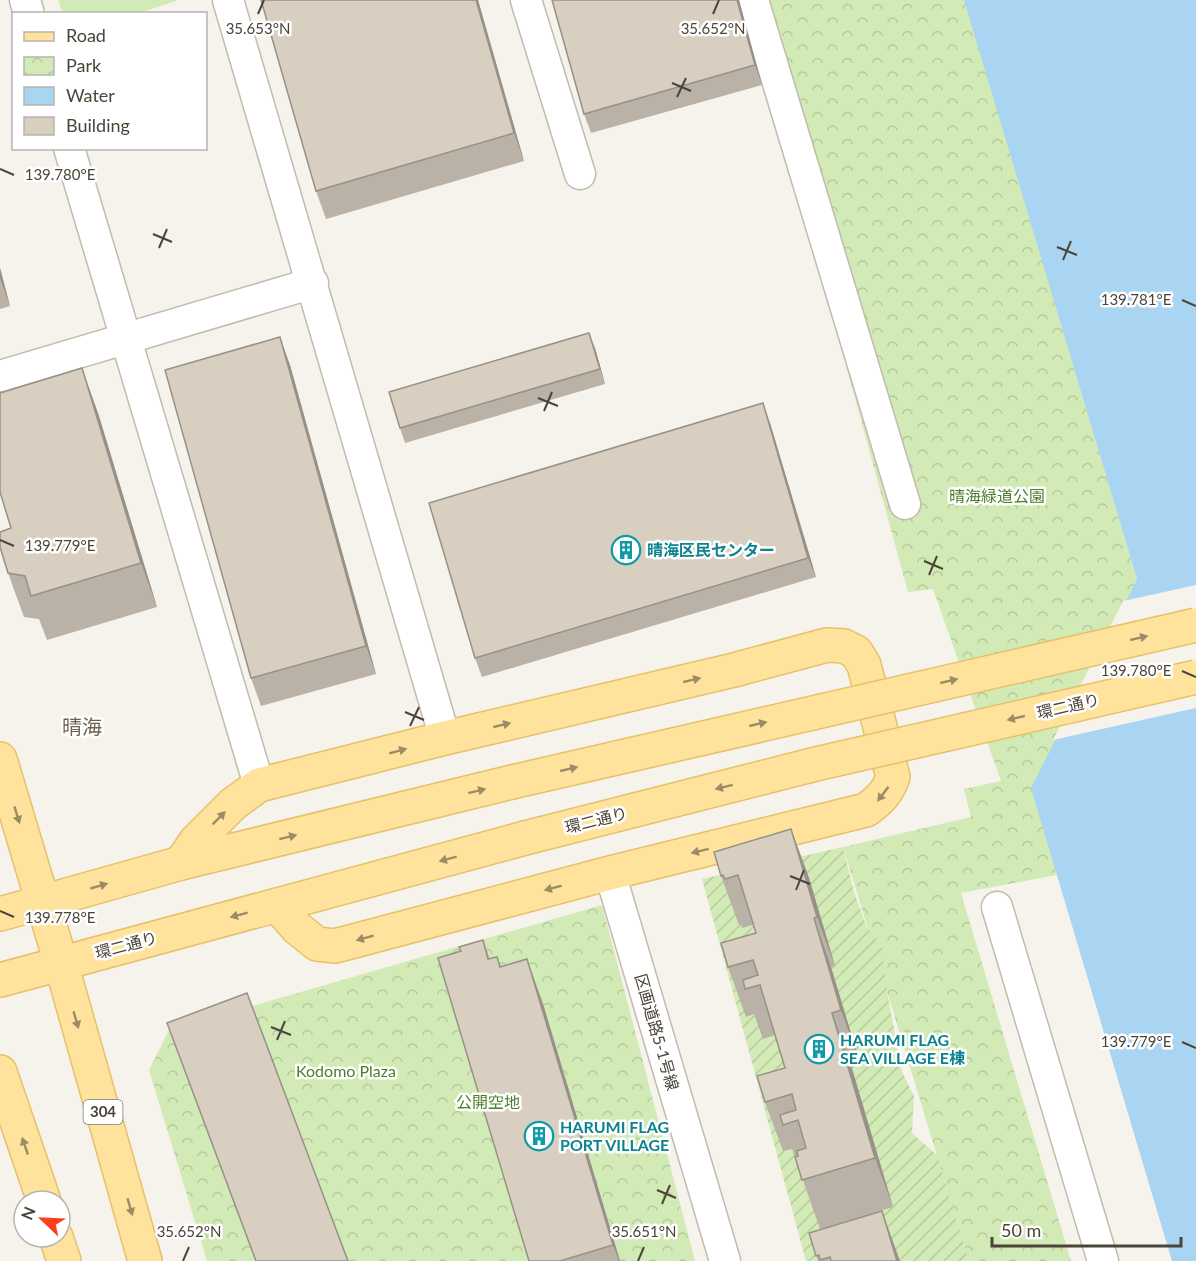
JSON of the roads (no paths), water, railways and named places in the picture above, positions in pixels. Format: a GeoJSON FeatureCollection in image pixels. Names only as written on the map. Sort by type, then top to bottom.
{"type":"FeatureCollection","features":[{"type":"Feature","properties":{"kind":"main road"},"geometry":{"type":"LineString","coordinates":[[0,914],[181,862],[512,782],[1196,625]]}},
{"type":"Feature","properties":{"kind":"main road"},"geometry":{"type":"LineString","coordinates":[[181,862],[196,841],[233,804],[259,785],[445,738],[722,673],[827,645],[844,646],[856,652],[864,665],[893,777],[888,791],[866,810],[610,873],[335,946],[317,944],[297,928],[277,905]]}},
{"type":"Feature","properties":{"kind":"main road","name":"環二通り"},"geometry":{"type":"LineString","coordinates":[[0,980],[525,838],[816,764],[1196,677]]}},
{"type":"Feature","properties":{"kind":"main road","name":"304"},"geometry":{"type":"LineString","coordinates":[[0,759],[61,963],[145,1261]]}},
{"type":"Feature","properties":{"kind":"main road"},"geometry":{"type":"LineString","coordinates":[[0,1072],[40,1189]]}},
{"type":"Feature","properties":{"kind":"street"},"geometry":{"type":"LineString","coordinates":[[228,0],[445,738]]}},
{"type":"Feature","properties":{"kind":"street"},"geometry":{"type":"LineString","coordinates":[[526,0],[580,174]]}},
{"type":"Feature","properties":{"kind":"street"},"geometry":{"type":"LineString","coordinates":[[753,0],[905,504]]}},
{"type":"Feature","properties":{"kind":"street"},"geometry":{"type":"LineString","coordinates":[[70,150],[259,785]]}},
{"type":"Feature","properties":{"kind":"street"},"geometry":{"type":"LineString","coordinates":[[0,376],[313,283]]}},
{"type":"Feature","properties":{"kind":"street","name":"区画道路5-1号線"},"geometry":{"type":"LineString","coordinates":[[610,873],[725,1261]]}},
{"type":"Feature","properties":{"kind":"street"},"geometry":{"type":"LineString","coordinates":[[998,907],[1103,1261]]}},
{"type":"Feature","properties":{"kind":"water"},"geometry":{"type":"Polygon","coordinates":[[[964,0],[1196,0],[1196,1261],[1172,1261],[1031,788],[1137,579],[964,0]]]}},
{"type":"Feature","properties":{"kind":"place","name":"晴海区民センター"},"geometry":{"type":"Point","coordinates":[626,550]}},
{"type":"Feature","properties":{"kind":"place","name":"HARUMI FLAG SEA VILLAGE E棟"},"geometry":{"type":"Point","coordinates":[819,1049]}},
{"type":"Feature","properties":{"kind":"place","name":"HARUMI FLAG PORT VILLAGE"},"geometry":{"type":"Point","coordinates":[539,1136]}},
{"type":"Feature","properties":{"kind":"district","name":"晴海"},"geometry":{"type":"Point","coordinates":[82,727]}},
{"type":"Feature","properties":{"kind":"park label","name":"晴海緑道公園"},"geometry":{"type":"Point","coordinates":[997,496]}},
{"type":"Feature","properties":{"kind":"park label","name":"Kodomo Plaza"},"geometry":{"type":"Point","coordinates":[346,1071]}},
{"type":"Feature","properties":{"kind":"park label","name":"公開空地"},"geometry":{"type":"Point","coordinates":[488,1102]}}]}
